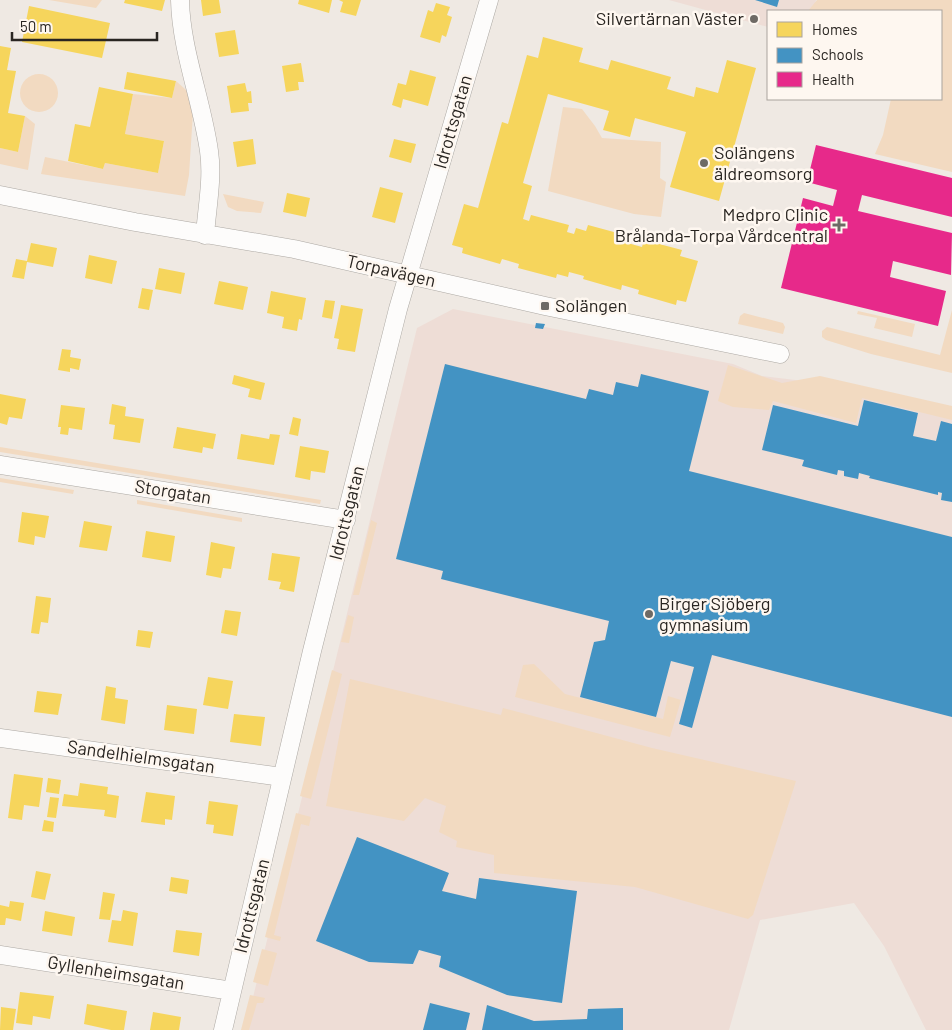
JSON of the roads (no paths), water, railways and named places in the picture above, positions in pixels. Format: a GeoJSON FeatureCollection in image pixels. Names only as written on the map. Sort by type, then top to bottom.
{"type":"FeatureCollection","features":[{"type":"Feature","properties":{"kind":"street"},"geometry":{"type":"LineString","coordinates":[[180,0],[190,64],[209,151],[210,176],[204,235]]}},
{"type":"Feature","properties":{"kind":"street","name":"Idrottsgatan"},"geometry":{"type":"LineString","coordinates":[[223,1030],[282,777],[407,275],[489,0]]}},
{"type":"Feature","properties":{"kind":"street","name":"Torpavägen"},"geometry":{"type":"LineString","coordinates":[[0,195],[204,235],[294,248],[545,306],[780,354]]}},
{"type":"Feature","properties":{"kind":"street","name":"Storgatan"},"geometry":{"type":"LineString","coordinates":[[0,465],[346,520]]}},
{"type":"Feature","properties":{"kind":"street","name":"Sandelhielmsgatan"},"geometry":{"type":"LineString","coordinates":[[0,738],[282,777]]}},
{"type":"Feature","properties":{"kind":"street","name":"Gyllenheimsgatan"},"geometry":{"type":"LineString","coordinates":[[0,955],[232,990]]}},
{"type":"Feature","properties":{"kind":"place","name":"Silvertärnan Väster"},"geometry":{"type":"Point","coordinates":[754,19]}},
{"type":"Feature","properties":{"kind":"place","name":"Solängens äldreomsorg"},"geometry":{"type":"Point","coordinates":[704,163]}},
{"type":"Feature","properties":{"kind":"place","name":"Medpro Clinic Brålanda-Torpa Vårdcentral"},"geometry":{"type":"Point","coordinates":[839,225]}},
{"type":"Feature","properties":{"kind":"place","name":"Solängen"},"geometry":{"type":"Point","coordinates":[545,306]}},
{"type":"Feature","properties":{"kind":"place","name":"Birger Sjöberg gymnasium"},"geometry":{"type":"Point","coordinates":[649,614]}}]}
